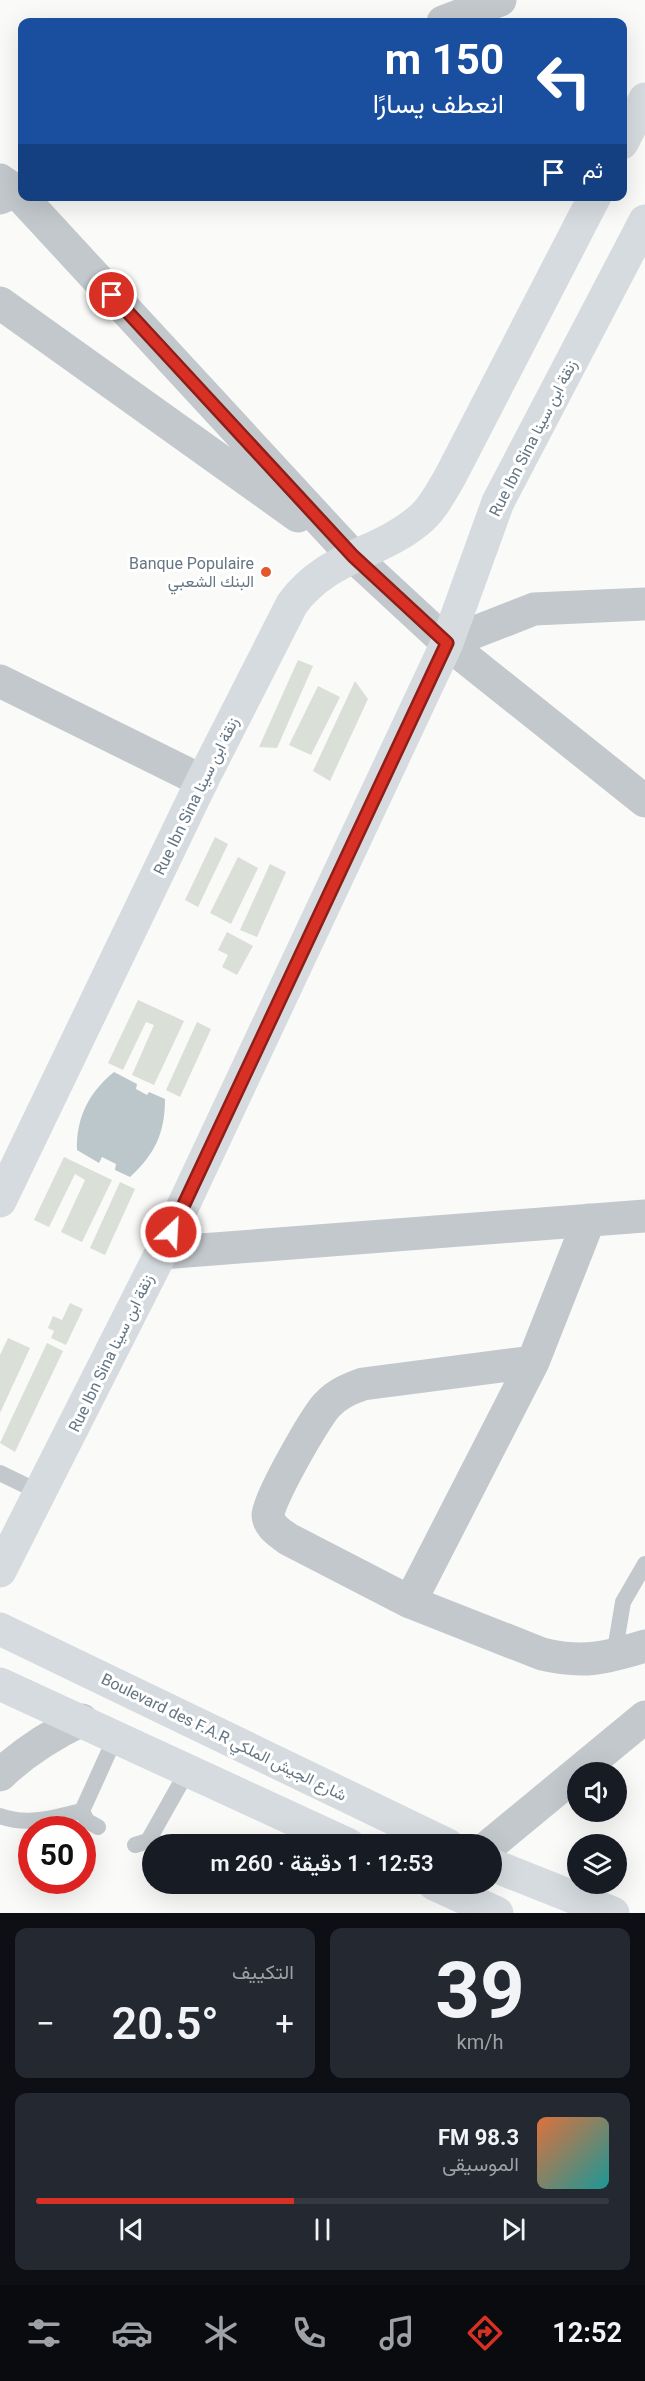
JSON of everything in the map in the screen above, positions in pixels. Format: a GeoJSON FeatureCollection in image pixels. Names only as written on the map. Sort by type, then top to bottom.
{"type":"FeatureCollection","features":[{"type":"Feature","properties":{"kind":"main road"},"geometry":{"type":"LineString","coordinates":[[627,133],[645,99]]}},
{"type":"Feature","properties":{"kind":"main road","name":"Rue Ibn Sina زنقة ابن سينا"},"geometry":{"type":"LineString","coordinates":[[0,1201],[202,781],[292,604],[304,587],[319,575],[407,529],[430,508],[450,477],[592,201]]}},
{"type":"Feature","properties":{"kind":"main road","name":"Rue Ibn Sina زنقة ابن سينا"},"geometry":{"type":"LineString","coordinates":[[0,1570],[161,1252],[447,643],[498,502],[645,221]]}},
{"type":"Feature","properties":{"kind":"main road","name":"Boulevard des F.A.R شارع الجيش الملكي"},"geometry":{"type":"LineString","coordinates":[[0,1629],[425,1834]]}},
{"type":"Feature","properties":{"kind":"main road"},"geometry":{"type":"LineString","coordinates":[[0,1684],[325,1834]]}},
{"type":"Feature","properties":{"kind":"main road"},"geometry":{"type":"LineString","coordinates":[[502,1869],[613,1913]]}},
{"type":"Feature","properties":{"kind":"main road"},"geometry":{"type":"LineString","coordinates":[[456,1894],[497,1913]]}},
{"type":"Feature","properties":{"kind":"street"},"geometry":{"type":"LineString","coordinates":[[453,18],[500,0]]}},
{"type":"Feature","properties":{"kind":"street"},"geometry":{"type":"LineString","coordinates":[[21,201],[353,556],[447,643],[645,801]]}},
{"type":"Feature","properties":{"kind":"street"},"geometry":{"type":"LineString","coordinates":[[0,303],[353,556]]}},
{"type":"Feature","properties":{"kind":"street"},"geometry":{"type":"LineString","coordinates":[[447,643],[534,609],[645,604]]}},
{"type":"Feature","properties":{"kind":"street"},"geometry":{"type":"LineString","coordinates":[[0,681],[202,781]]}},
{"type":"Feature","properties":{"kind":"street"},"geometry":{"type":"LineString","coordinates":[[161,1252],[645,1216]]}},
{"type":"Feature","properties":{"kind":"street"},"geometry":{"type":"LineString","coordinates":[[410,1602],[533,1362],[589,1220]]}},
{"type":"Feature","properties":{"kind":"street"},"geometry":{"type":"LineString","coordinates":[[533,1362],[363,1384],[340,1394],[326,1406],[311,1429],[270,1504],[269,1520],[273,1527],[288,1539],[410,1602],[542,1654],[579,1660],[614,1656],[645,1646]]}},
{"type":"Feature","properties":{"kind":"street"},"geometry":{"type":"LineString","coordinates":[[502,1835],[645,1717]]}},
{"type":"Feature","properties":{"kind":"street"},"geometry":{"type":"LineString","coordinates":[[0,1775],[18,1758],[49,1736],[82,1720]]}},
{"type":"Feature","properties":{"kind":"lane"},"geometry":{"type":"LineString","coordinates":[[0,1473],[41,1493]]}},
{"type":"Feature","properties":{"kind":"lane"},"geometry":{"type":"LineString","coordinates":[[614,1656],[623,1602],[645,1564]]}},
{"type":"Feature","properties":{"kind":"lane"},"geometry":{"type":"LineString","coordinates":[[82,1811],[116,1736]]}},
{"type":"Feature","properties":{"kind":"lane"},"geometry":{"type":"LineString","coordinates":[[135,1845],[147,1841],[188,1770]]}},
{"type":"Feature","properties":{"kind":"lane"},"geometry":{"type":"LineString","coordinates":[[0,1816],[14,1821],[50,1819],[82,1811]]}},
{"type":"Feature","properties":{"kind":"lane"},"geometry":{"type":"LineString","coordinates":[[82,1811],[87,1821],[98,1827]]}},
{"type":"Feature","properties":{"kind":"shaded area"},"geometry":{"type":"Polygon","coordinates":[[[298,660],[313,666],[277,748],[259,747],[298,660]]]}},
{"type":"Feature","properties":{"kind":"shaded area"},"geometry":{"type":"Polygon","coordinates":[[[355,681],[368,699],[330,781],[313,771],[355,681]]]}},
{"type":"Feature","properties":{"kind":"shaded area"},"geometry":{"type":"Polygon","coordinates":[[[318,686],[340,697],[311,755],[289,745],[318,686]]]}},
{"type":"Feature","properties":{"kind":"shaded area"},"geometry":{"type":"Polygon","coordinates":[[[215,837],[228,844],[198,907],[185,900],[215,837]]]}},
{"type":"Feature","properties":{"kind":"shaded area"},"geometry":{"type":"Polygon","coordinates":[[[238,857],[258,868],[231,924],[210,913],[238,857]]]}},
{"type":"Feature","properties":{"kind":"shaded area"},"geometry":{"type":"Polygon","coordinates":[[[270,864],[286,872],[257,937],[240,930],[270,864]]]}},
{"type":"Feature","properties":{"kind":"shaded area"},"geometry":{"type":"Polygon","coordinates":[[[227,932],[253,946],[237,975],[222,967],[228,955],[218,950],[227,932]]]}},
{"type":"Feature","properties":{"kind":"shaded area"},"geometry":{"type":"Polygon","coordinates":[[[138,1000],[184,1021],[154,1085],[132,1075],[154,1025],[146,1022],[123,1070],[108,1063],[138,1000]]]}},
{"type":"Feature","properties":{"kind":"shaded area"},"geometry":{"type":"Polygon","coordinates":[[[197,1022],[211,1029],[180,1097],[166,1090],[197,1022]]]}},
{"type":"Feature","properties":{"kind":"shaded area"},"geometry":{"type":"Polygon","coordinates":[[[114,1072],[137,1084],[136,1089],[147,1095],[149,1092],[165,1099],[161,1133],[157,1142],[146,1160],[130,1177],[115,1170],[116,1164],[102,1157],[99,1163],[77,1150],[79,1127],[86,1106],[98,1088],[114,1072]]]}},
{"type":"Feature","properties":{"kind":"shaded area"},"geometry":{"type":"Polygon","coordinates":[[[64,1157],[112,1180],[82,1242],[61,1232],[85,1180],[75,1174],[49,1227],[34,1220],[64,1157]]]}},
{"type":"Feature","properties":{"kind":"shaded area"},"geometry":{"type":"Polygon","coordinates":[[[120,1182],[135,1189],[105,1255],[90,1248],[120,1182]]]}},
{"type":"Feature","properties":{"kind":"shaded area"},"geometry":{"type":"Polygon","coordinates":[[[70,1303],[83,1309],[66,1345],[51,1338],[54,1331],[48,1328],[53,1316],[62,1320],[70,1303]]]}},
{"type":"Feature","properties":{"kind":"shaded area"},"geometry":{"type":"Polygon","coordinates":[[[8,1338],[30,1348],[0,1413],[0,1355],[8,1338]]]}},
{"type":"Feature","properties":{"kind":"shaded area"},"geometry":{"type":"Polygon","coordinates":[[[47,1343],[63,1351],[15,1452],[0,1443],[47,1343]]]}},
{"type":"Feature","properties":{"kind":"place","name":"Banque Populaire البنك الشعبي"},"geometry":{"type":"Point","coordinates":[266,572]}},
{"type":"Feature","properties":{"kind":"route"},"geometry":{"type":"LineString","coordinates":[[112,295],[353,556],[447,643],[171,1232]]}}]}
